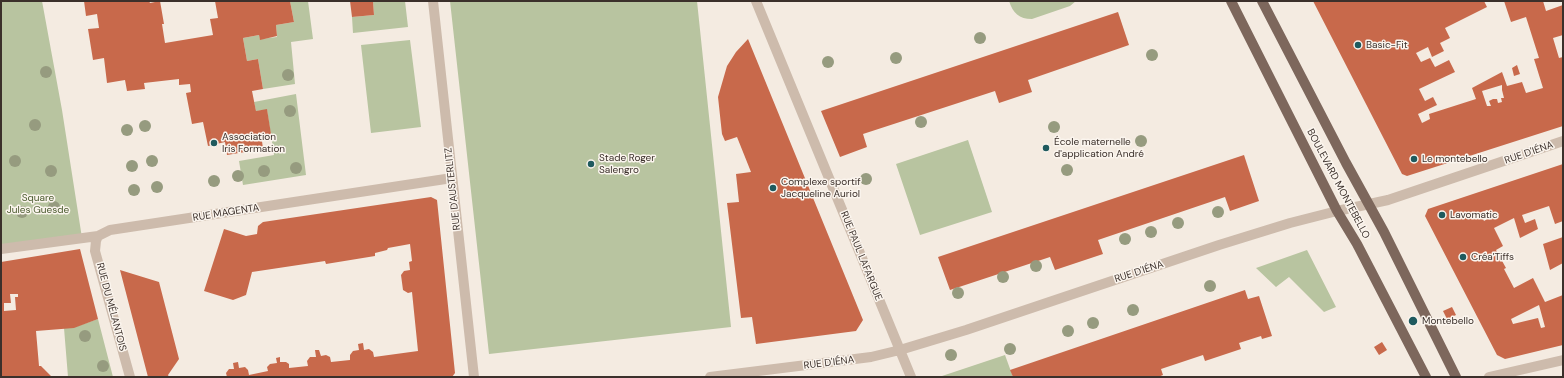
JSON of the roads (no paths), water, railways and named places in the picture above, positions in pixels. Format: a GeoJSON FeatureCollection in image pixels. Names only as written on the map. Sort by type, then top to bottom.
{"type":"FeatureCollection","features":[{"type":"Feature","properties":{"kind":"main road","name":"BOULEVARD MONTEBELLO"},"geometry":{"type":"LineString","coordinates":[[1231,1],[1337,211],[1357,244],[1426,377]]}},
{"type":"Feature","properties":{"kind":"main road","name":"BOULEVARD MONTEBELLO"},"geometry":{"type":"LineString","coordinates":[[1262,1],[1456,377]]}},
{"type":"Feature","properties":{"kind":"street","name":"RUE D'AUSTERLITZ"},"geometry":{"type":"LineString","coordinates":[[433,1],[474,377]]}},
{"type":"Feature","properties":{"kind":"street","name":"RUE PAUL LAFARGUE"},"geometry":{"type":"LineString","coordinates":[[756,1],[911,377]]}},
{"type":"Feature","properties":{"kind":"street","name":"RUE D'IÉNA"},"geometry":{"type":"LineString","coordinates":[[710,377],[741,375],[871,357],[900,350],[966,330],[1219,245],[1290,223],[1388,200],[1563,141]]}},
{"type":"Feature","properties":{"kind":"street","name":"RUE MAGENTA"},"geometry":{"type":"LineString","coordinates":[[1,249],[98,236],[110,230],[452,178]]}},
{"type":"Feature","properties":{"kind":"street","name":"RUE DU MÉLANTOIS"},"geometry":{"type":"LineString","coordinates":[[98,236],[96,241],[96,251],[130,377]]}},
{"type":"Feature","properties":{"kind":"street"},"geometry":{"type":"LineString","coordinates":[[1489,377],[1563,360]]}},
{"type":"Feature","properties":{"kind":"place","name":"Basic-Fit"},"geometry":{"type":"Point","coordinates":[1358,45]}},
{"type":"Feature","properties":{"kind":"place","name":"Association Iris Formation"},"geometry":{"type":"Point","coordinates":[214,143]}},
{"type":"Feature","properties":{"kind":"place","name":"École maternelle d'application André"},"geometry":{"type":"Point","coordinates":[1046,148]}},
{"type":"Feature","properties":{"kind":"place","name":"Le montebello"},"geometry":{"type":"Point","coordinates":[1414,159]}},
{"type":"Feature","properties":{"kind":"place","name":"Stade Roger Salengro"},"geometry":{"type":"Point","coordinates":[591,164]}},
{"type":"Feature","properties":{"kind":"place","name":"Complexe sportif Jacqueline Auriol"},"geometry":{"type":"Point","coordinates":[773,188]}},
{"type":"Feature","properties":{"kind":"place","name":"Lavomatic"},"geometry":{"type":"Point","coordinates":[1442,215]}},
{"type":"Feature","properties":{"kind":"place","name":"Créa'Tiffs"},"geometry":{"type":"Point","coordinates":[1463,257]}},
{"type":"Feature","properties":{"kind":"place","name":"Montebello"},"geometry":{"type":"Point","coordinates":[1413,321]}},
{"type":"Feature","properties":{"kind":"park label","name":"Square Jules Guesde"},"geometry":{"type":"Point","coordinates":[38,204]}}]}
